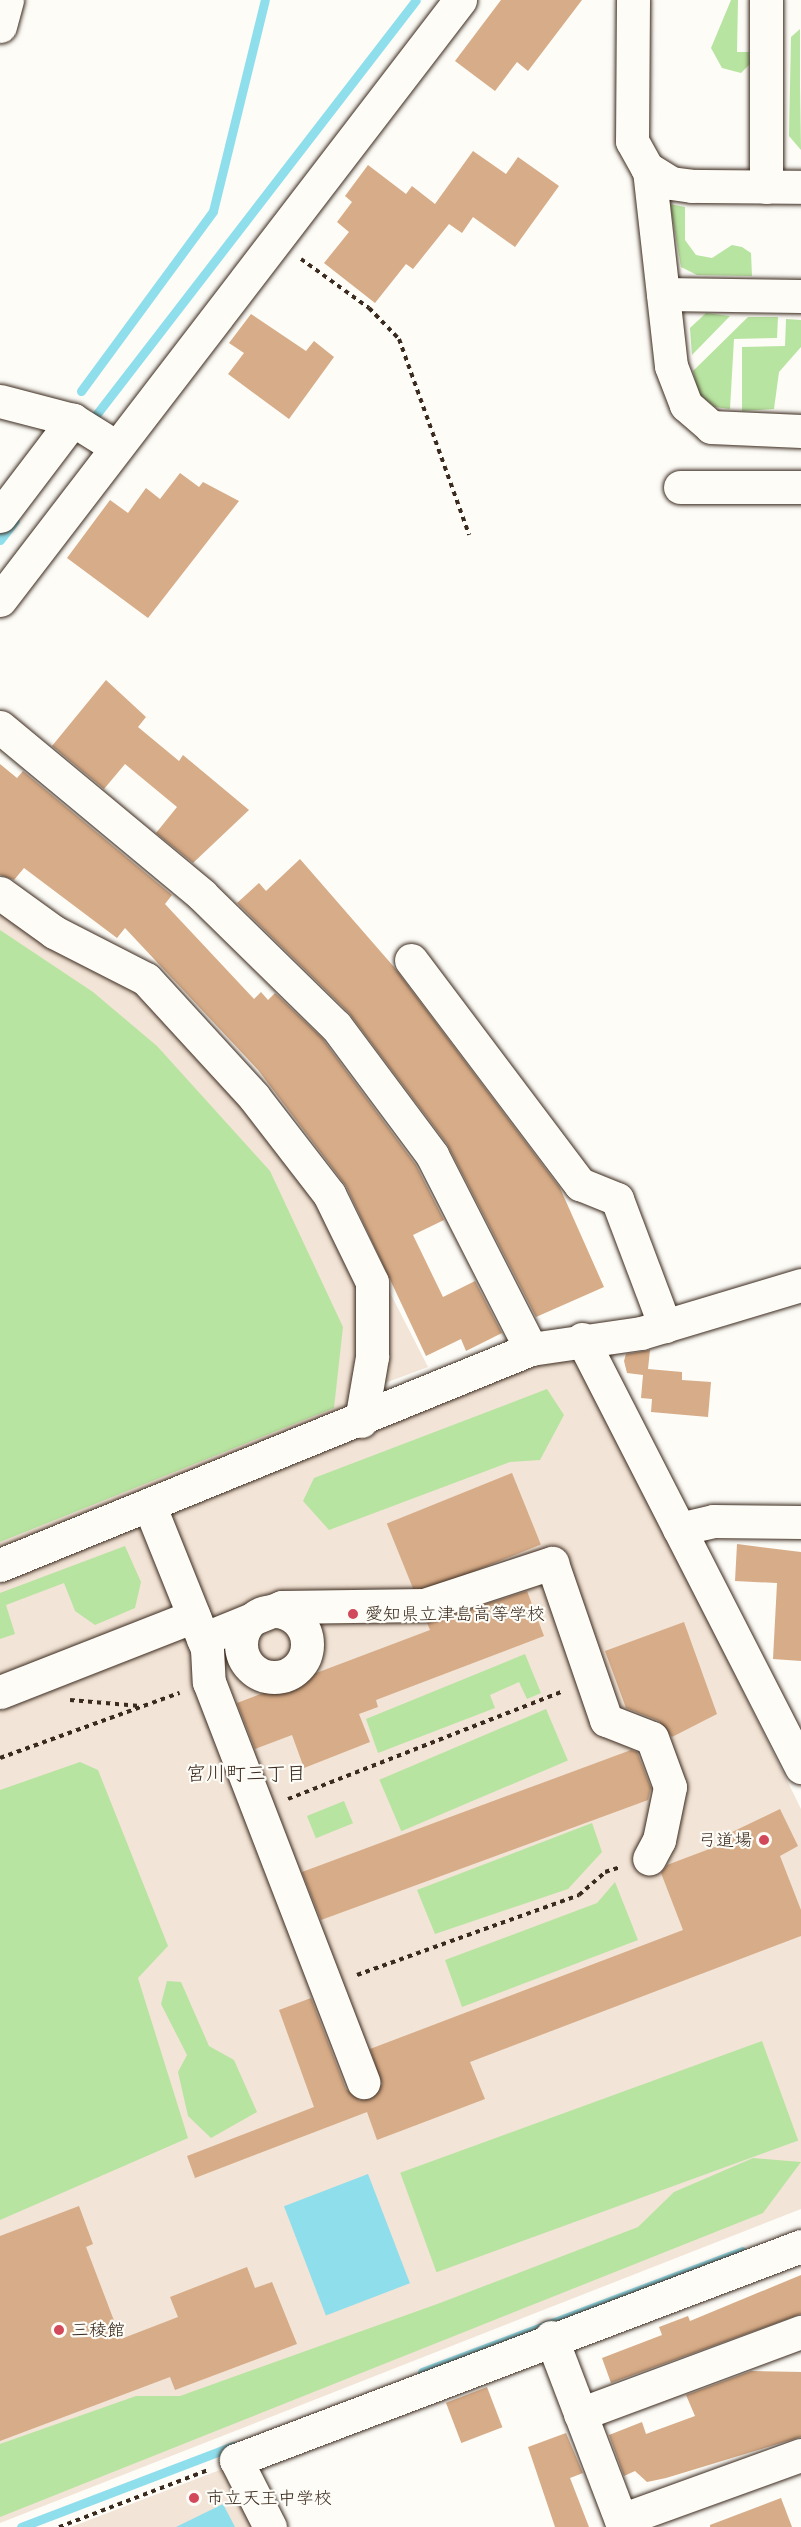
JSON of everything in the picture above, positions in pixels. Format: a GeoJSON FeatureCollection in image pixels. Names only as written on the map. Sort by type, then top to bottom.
{"type":"FeatureCollection","features":[{"type":"Feature","properties":{"kind":"street"},"geometry":{"type":"LineString","coordinates":[[0,26],[7,0]]}},
{"type":"Feature","properties":{"kind":"street"},"geometry":{"type":"LineString","coordinates":[[0,516],[91,431],[275,240],[460,0]]}},
{"type":"Feature","properties":{"kind":"street"},"geometry":{"type":"LineString","coordinates":[[633,0],[632,141],[649,170],[676,385],[698,418],[720,428],[801,431]]}},
{"type":"Feature","properties":{"kind":"street"},"geometry":{"type":"LineString","coordinates":[[766,0],[766,187]]}},
{"type":"Feature","properties":{"kind":"street"},"geometry":{"type":"LineString","coordinates":[[649,170],[671,183],[692,186],[801,187]]}},
{"type":"Feature","properties":{"kind":"street"},"geometry":{"type":"LineString","coordinates":[[663,294],[801,296]]}},
{"type":"Feature","properties":{"kind":"street"},"geometry":{"type":"LineString","coordinates":[[0,401],[91,431]]}},
{"type":"Feature","properties":{"kind":"street"},"geometry":{"type":"LineString","coordinates":[[0,600],[91,431]]}},
{"type":"Feature","properties":{"kind":"street"},"geometry":{"type":"LineString","coordinates":[[680,487],[801,487]]}},
{"type":"Feature","properties":{"kind":"street"},"geometry":{"type":"LineString","coordinates":[[0,727],[202,895],[336,1026],[432,1155],[531,1349]]}},
{"type":"Feature","properties":{"kind":"street"},"geometry":{"type":"LineString","coordinates":[[0,894],[54,932],[146,979],[254,1097],[329,1194],[372,1282],[372,1357],[361,1421]]}},
{"type":"Feature","properties":{"kind":"street"},"geometry":{"type":"LineString","coordinates":[[411,960],[580,1184],[617,1199],[665,1326]]}},
{"type":"Feature","properties":{"kind":"street"},"geometry":{"type":"LineString","coordinates":[[0,1565],[150,1507],[531,1349],[665,1326],[801,1285]]}},
{"type":"Feature","properties":{"kind":"street"},"geometry":{"type":"LineString","coordinates":[[582,1339],[801,1767]]}},
{"type":"Feature","properties":{"kind":"street"},"geometry":{"type":"LineString","coordinates":[[150,1507],[198,1627],[209,1682],[363,2082]]}},
{"type":"Feature","properties":{"kind":"street"},"geometry":{"type":"LineString","coordinates":[[679,1529],[713,1521],[801,1522]]}},
{"type":"Feature","properties":{"kind":"street"},"geometry":{"type":"LineString","coordinates":[[0,1692],[198,1627],[261,1614],[282,1607],[424,1605],[552,1563],[606,1720],[652,1738],[670,1787],[659,1840],[649,1859]]}},
{"type":"Feature","properties":{"kind":"street"},"geometry":{"type":"LineString","coordinates":[[270,2527],[236,2460],[551,2337],[801,2246]]}},
{"type":"Feature","properties":{"kind":"street"},"geometry":{"type":"LineString","coordinates":[[580,2414],[801,2332]]}},
{"type":"Feature","properties":{"kind":"street"},"geometry":{"type":"LineString","coordinates":[[551,2337],[621,2520],[801,2455]]}},
{"type":"Feature","properties":{"kind":"path"},"geometry":{"type":"LineString","coordinates":[[275,240],[369,308],[399,339],[469,535]]}},
{"type":"Feature","properties":{"kind":"path"},"geometry":{"type":"LineString","coordinates":[[258,1810],[592,1680]]}},
{"type":"Feature","properties":{"kind":"path"},"geometry":{"type":"LineString","coordinates":[[0,1758],[209,1682]]}},
{"type":"Feature","properties":{"kind":"path"},"geometry":{"type":"LineString","coordinates":[[326,1986],[579,1895],[604,1872],[649,1859]]}},
{"type":"Feature","properties":{"kind":"path"},"geometry":{"type":"LineString","coordinates":[[59,2527],[236,2460]]}},
{"type":"Feature","properties":{"kind":"shaded area","name":"愛知県立津島高等学校"},"geometry":{"type":"Polygon","coordinates":[[[0,885],[152,971],[342,1199],[428,1367],[374,1387],[385,1420],[547,1359],[581,1363],[801,1809],[801,2209],[0,2523],[0,885]]]}},
{"type":"Feature","properties":{"kind":"shaded area","name":"市立天王中学校"},"geometry":{"type":"Polygon","coordinates":[[[225,2468],[256,2527],[71,2527],[225,2468]]]}},
{"type":"Feature","properties":{"kind":"green space"},"geometry":{"type":"Polygon","coordinates":[[[731,0],[738,0],[737,52],[749,52],[750,64],[741,73],[722,68],[711,48],[731,0]]]}},
{"type":"Feature","properties":{"kind":"green space"},"geometry":{"type":"Polygon","coordinates":[[[800,29],[801,150],[789,136],[791,37],[800,29]]]}},
{"type":"Feature","properties":{"kind":"green space"},"geometry":{"type":"Polygon","coordinates":[[[670,204],[685,207],[685,240],[696,255],[712,258],[732,245],[742,247],[751,253],[752,276],[697,275],[681,267],[670,204]]]}},
{"type":"Feature","properties":{"kind":"green space"},"geometry":{"type":"Polygon","coordinates":[[[706,313],[730,316],[692,355],[690,328],[706,313]]]}},
{"type":"Feature","properties":{"kind":"green space"},"geometry":{"type":"Polygon","coordinates":[[[748,317],[778,317],[777,338],[734,339],[730,409],[715,407],[699,394],[693,371],[748,317]]]}},
{"type":"Feature","properties":{"kind":"green space"},"geometry":{"type":"Polygon","coordinates":[[[786,319],[801,320],[801,347],[779,372],[774,409],[742,411],[742,347],[785,346],[786,319]]]}},
{"type":"Feature","properties":{"kind":"green space"},"geometry":{"type":"Polygon","coordinates":[[[0,930],[93,992],[157,1046],[270,1171],[343,1327],[334,1408],[0,1542],[0,930]]]}},
{"type":"Feature","properties":{"kind":"green space"},"geometry":{"type":"Polygon","coordinates":[[[547,1389],[564,1415],[540,1460],[510,1462],[329,1530],[303,1501],[314,1478],[547,1389]]]}},
{"type":"Feature","properties":{"kind":"green space"},"geometry":{"type":"Polygon","coordinates":[[[125,1546],[141,1582],[135,1608],[95,1625],[75,1611],[64,1583],[6,1605],[15,1634],[0,1639],[0,1593],[125,1546]]]}},
{"type":"Feature","properties":{"kind":"green space"},"geometry":{"type":"Polygon","coordinates":[[[525,1654],[541,1693],[527,1699],[519,1682],[490,1695],[495,1708],[378,1753],[366,1719],[525,1654]]]}},
{"type":"Feature","properties":{"kind":"green space"},"geometry":{"type":"Polygon","coordinates":[[[546,1709],[568,1761],[401,1831],[379,1780],[546,1709]]]}},
{"type":"Feature","properties":{"kind":"green space"},"geometry":{"type":"Polygon","coordinates":[[[80,1762],[98,1770],[168,1946],[138,1978],[188,2138],[0,2220],[0,1790],[80,1762]]]}},
{"type":"Feature","properties":{"kind":"green space"},"geometry":{"type":"Polygon","coordinates":[[[344,1801],[353,1823],[316,1838],[307,1816],[344,1801]]]}},
{"type":"Feature","properties":{"kind":"green space"},"geometry":{"type":"Polygon","coordinates":[[[592,1823],[602,1852],[568,1889],[435,1934],[417,1890],[592,1823]]]}},
{"type":"Feature","properties":{"kind":"green space"},"geometry":{"type":"Polygon","coordinates":[[[615,1882],[638,1940],[462,2007],[445,1960],[597,1903],[615,1882]]]}},
{"type":"Feature","properties":{"kind":"green space"},"geometry":{"type":"Polygon","coordinates":[[[167,1981],[181,1982],[209,2046],[234,2060],[257,2112],[211,2138],[188,2116],[178,2072],[187,2055],[161,2004],[167,1981]]]}},
{"type":"Feature","properties":{"kind":"green space"},"geometry":{"type":"Polygon","coordinates":[[[762,2041],[798,2141],[436,2272],[400,2173],[762,2041]]]}},
{"type":"Feature","properties":{"kind":"green space"},"geometry":{"type":"Polygon","coordinates":[[[753,2158],[801,2162],[763,2213],[0,2517],[0,2444],[136,2396],[180,2396],[440,2303],[638,2227],[674,2192],[753,2158]]]}},
{"type":"Feature","properties":{"kind":"water"},"geometry":{"type":"Polygon","coordinates":[[[368,2174],[410,2283],[326,2315],[284,2206],[368,2174]]]}},
{"type":"Feature","properties":{"kind":"water"},"geometry":{"type":"Polygon","coordinates":[[[223,2504],[235,2527],[176,2527],[223,2504]]]}},
{"type":"Feature","properties":{"kind":"building"},"geometry":{"type":"Polygon","coordinates":[[[501,0],[582,0],[528,71],[517,62],[495,91],[455,61],[501,0]]]}},
{"type":"Feature","properties":{"kind":"building"},"geometry":{"type":"Polygon","coordinates":[[[473,151],[506,174],[518,157],[559,186],[515,247],[473,217],[462,233],[449,224],[413,269],[406,264],[375,303],[324,263],[349,232],[337,222],[352,202],[345,196],[368,165],[406,194],[412,186],[435,204],[473,151]]]}},
{"type":"Feature","properties":{"kind":"building"},"geometry":{"type":"Polygon","coordinates":[[[251,314],[306,351],[314,341],[334,357],[289,419],[228,374],[244,353],[229,343],[251,314]]]}},
{"type":"Feature","properties":{"kind":"building"},"geometry":{"type":"Polygon","coordinates":[[[180,473],[199,487],[203,482],[239,501],[148,618],[67,558],[110,500],[128,513],[146,488],[160,499],[180,473]]]}},
{"type":"Feature","properties":{"kind":"building"},"geometry":{"type":"Polygon","coordinates":[[[106,680],[146,717],[138,727],[179,761],[183,755],[249,810],[193,863],[156,833],[177,807],[125,764],[104,789],[52,746],[106,680]]]}},
{"type":"Feature","properties":{"kind":"building"},"geometry":{"type":"Polygon","coordinates":[[[0,764],[17,778],[23,771],[172,895],[165,904],[254,999],[261,992],[268,1000],[275,993],[322,1038],[416,1165],[444,1220],[413,1235],[443,1297],[475,1281],[502,1333],[466,1351],[461,1339],[426,1356],[346,1186],[258,1070],[125,928],[117,938],[24,868],[14,880],[0,875],[0,764]]]}},
{"type":"Feature","properties":{"kind":"building"},"geometry":{"type":"Polygon","coordinates":[[[300,859],[394,967],[560,1188],[604,1287],[536,1317],[447,1144],[349,1013],[237,903],[259,883],[266,891],[300,859]]]}},
{"type":"Feature","properties":{"kind":"building"},"geometry":{"type":"Polygon","coordinates":[[[650,1350],[648,1369],[682,1372],[682,1380],[711,1382],[708,1417],[651,1412],[652,1399],[641,1398],[643,1375],[627,1373],[624,1361],[626,1354],[650,1350]]]}},
{"type":"Feature","properties":{"kind":"building"},"geometry":{"type":"Polygon","coordinates":[[[512,1473],[541,1544],[416,1595],[387,1524],[512,1473]]]}},
{"type":"Feature","properties":{"kind":"building"},"geometry":{"type":"Polygon","coordinates":[[[737,1544],[801,1552],[801,1661],[773,1659],[777,1583],[735,1581],[737,1544]]]}},
{"type":"Feature","properties":{"kind":"building"},"geometry":{"type":"Polygon","coordinates":[[[527,1591],[544,1636],[376,1700],[378,1707],[359,1714],[370,1742],[304,1768],[292,1735],[255,1749],[237,1703],[430,1630],[427,1623],[527,1591]]]}},
{"type":"Feature","properties":{"kind":"building"},"geometry":{"type":"Polygon","coordinates":[[[684,1622],[717,1714],[672,1737],[659,1721],[626,1708],[605,1651],[684,1622]]]}},
{"type":"Feature","properties":{"kind":"building"},"geometry":{"type":"Polygon","coordinates":[[[631,1750],[637,1752],[651,1788],[648,1800],[321,1920],[302,1872],[631,1750]]]}},
{"type":"Feature","properties":{"kind":"building"},"geometry":{"type":"Polygon","coordinates":[[[780,1809],[798,1846],[780,1856],[801,1910],[801,1936],[470,2062],[485,2099],[377,2140],[367,2112],[195,2178],[187,2156],[314,2107],[279,2010],[311,1998],[346,2089],[360,2100],[370,2099],[382,2084],[370,2049],[683,1930],[661,1873],[667,1865],[733,1840],[730,1833],[780,1809]]]}},
{"type":"Feature","properties":{"kind":"building"},"geometry":{"type":"Polygon","coordinates":[[[79,2206],[93,2244],[86,2247],[121,2339],[178,2317],[170,2297],[247,2267],[255,2288],[272,2282],[297,2344],[175,2390],[170,2377],[0,2441],[0,2236],[79,2206]]]}},
{"type":"Feature","properties":{"kind":"building"},"geometry":{"type":"Polygon","coordinates":[[[801,2275],[801,2314],[611,2383],[602,2358],[662,2335],[659,2327],[688,2316],[690,2321],[801,2275]]]}},
{"type":"Feature","properties":{"kind":"building"},"geometry":{"type":"Polygon","coordinates":[[[751,2371],[801,2372],[801,2437],[666,2478],[647,2482],[635,2471],[624,2476],[609,2435],[642,2422],[646,2434],[695,2416],[686,2395],[751,2371]]]}},
{"type":"Feature","properties":{"kind":"building"},"geometry":{"type":"Polygon","coordinates":[[[487,2387],[502,2427],[461,2443],[446,2403],[487,2387]]]}},
{"type":"Feature","properties":{"kind":"building"},"geometry":{"type":"Polygon","coordinates":[[[566,2433],[583,2473],[570,2478],[589,2527],[555,2527],[528,2447],[566,2433]]]}},
{"type":"Feature","properties":{"kind":"building"},"geometry":{"type":"Polygon","coordinates":[[[781,2498],[792,2527],[710,2527],[710,2525],[781,2498]]]}},
{"type":"Feature","properties":{"kind":"waterway"},"geometry":{"type":"LineString","coordinates":[[81,391],[213,211],[265,0]]}},
{"type":"Feature","properties":{"kind":"waterway"},"geometry":{"type":"LineString","coordinates":[[89,424],[416,0]]}},
{"type":"Feature","properties":{"kind":"waterway"},"geometry":{"type":"LineString","coordinates":[[0,540],[15,521]]}},
{"type":"Feature","properties":{"kind":"waterway"},"geometry":{"type":"LineString","coordinates":[[422,2372],[742,2251]]}},
{"type":"Feature","properties":{"kind":"waterway"},"geometry":{"type":"LineString","coordinates":[[21,2527],[233,2446]]}},
{"type":"Feature","properties":{"kind":"place","name":"愛知県立津島高等学校"},"geometry":{"type":"Point","coordinates":[353,1614]}},
{"type":"Feature","properties":{"kind":"place","name":"弓道場"},"geometry":{"type":"Point","coordinates":[764,1840]}},
{"type":"Feature","properties":{"kind":"place","name":"三稜館"},"geometry":{"type":"Point","coordinates":[59,2330]}},
{"type":"Feature","properties":{"kind":"place","name":"市立天王中学校"},"geometry":{"type":"Point","coordinates":[194,2498]}},
{"type":"Feature","properties":{"kind":"district","name":"宮川町三丁目"},"geometry":{"type":"Point","coordinates":[246,1773]}}]}
